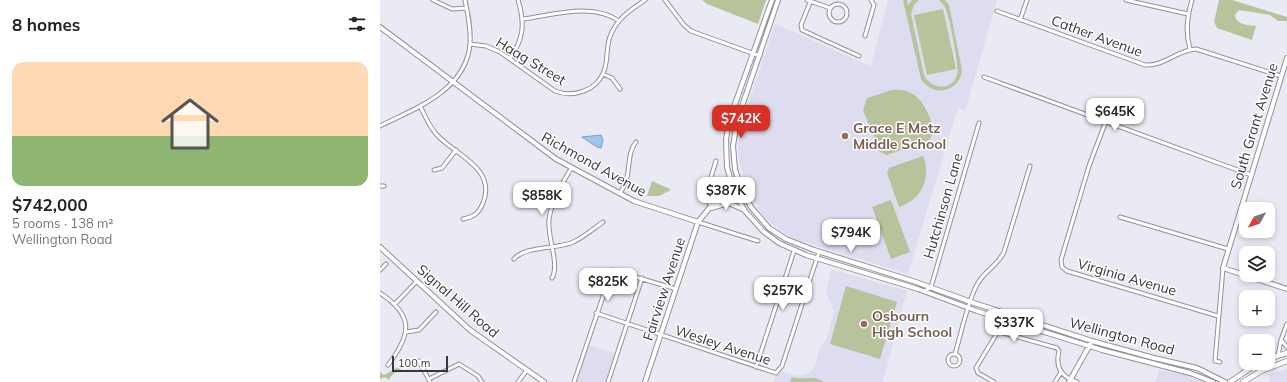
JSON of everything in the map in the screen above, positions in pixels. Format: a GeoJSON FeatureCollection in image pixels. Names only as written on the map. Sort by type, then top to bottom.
{"type":"FeatureCollection","features":[{"type":"Feature","properties":{"kind":"main road","name":"Wellington Road"},"geometry":{"type":"LineString","coordinates":[[772,0],[730,118],[726,139],[727,167],[734,191],[745,211],[768,235],[794,251],[925,291],[969,309],[1089,346],[1190,373],[1213,382]]}},
{"type":"Feature","properties":{"kind":"main road","name":"Wellington Road"},"geometry":{"type":"LineString","coordinates":[[778,0],[742,105],[734,137],[733,158],[741,188],[751,207],[770,228],[792,242],[819,252],[931,287],[971,302],[1092,341],[1198,368],[1225,382]]}},
{"type":"Feature","properties":{"kind":"main road","name":"Richmond Avenue"},"geometry":{"type":"LineString","coordinates":[[380,26],[545,152],[644,205],[698,222]]}},
{"type":"Feature","properties":{"kind":"main road","name":"South Grant Avenue"},"geometry":{"type":"LineString","coordinates":[[1223,268],[1287,58]]}},
{"type":"Feature","properties":{"kind":"main road","name":"Fairview Avenue"},"geometry":{"type":"LineString","coordinates":[[646,382],[698,222],[711,206],[741,188]]}},
{"type":"Feature","properties":{"kind":"main road"},"geometry":{"type":"LineString","coordinates":[[707,210],[729,203],[735,204],[745,211]]}},
{"type":"Feature","properties":{"kind":"main road","name":"Signal Hill Road"},"geometry":{"type":"LineString","coordinates":[[380,247],[470,330],[544,382]]}},
{"type":"Feature","properties":{"kind":"main road"},"geometry":{"type":"LineString","coordinates":[[1223,268],[1287,289]]}},
{"type":"Feature","properties":{"kind":"main road"},"geometry":{"type":"LineString","coordinates":[[1070,381],[1092,341]]}},
{"type":"Feature","properties":{"kind":"main road"},"geometry":{"type":"LineString","coordinates":[[1275,357],[1287,353]]}},
{"type":"Feature","properties":{"kind":"main road"},"geometry":{"type":"LineString","coordinates":[[1243,382],[1261,371],[1287,361]]}},
{"type":"Feature","properties":{"kind":"main road"},"geometry":{"type":"LineString","coordinates":[[1230,382],[1248,370]]}},
{"type":"Feature","properties":{"kind":"street"},"geometry":{"type":"LineString","coordinates":[[433,0],[452,9],[466,8]]}},
{"type":"Feature","properties":{"kind":"street"},"geometry":{"type":"LineString","coordinates":[[380,126],[444,92],[464,66],[470,44],[465,0]]}},
{"type":"Feature","properties":{"kind":"street"},"geometry":{"type":"LineString","coordinates":[[510,58],[522,37],[523,19],[518,0]]}},
{"type":"Feature","properties":{"kind":"street"},"geometry":{"type":"LineString","coordinates":[[620,89],[612,78],[603,74],[610,35],[619,21],[645,0]]}},
{"type":"Feature","properties":{"kind":"street"},"geometry":{"type":"LineString","coordinates":[[665,0],[684,25],[691,31],[760,56]]}},
{"type":"Feature","properties":{"kind":"street"},"geometry":{"type":"LineString","coordinates":[[830,8],[810,0],[800,25],[802,30],[859,56]]}},
{"type":"Feature","properties":{"kind":"street"},"geometry":{"type":"LineString","coordinates":[[839,4],[842,0]]}},
{"type":"Feature","properties":{"kind":"street"},"geometry":{"type":"LineString","coordinates":[[865,36],[874,5],[871,0]]}},
{"type":"Feature","properties":{"kind":"street"},"geometry":{"type":"LineString","coordinates":[[1020,20],[1027,0]]}},
{"type":"Feature","properties":{"kind":"street"},"geometry":{"type":"LineString","coordinates":[[1126,0],[1188,14]]}},
{"type":"Feature","properties":{"kind":"street"},"geometry":{"type":"LineString","coordinates":[[1192,0],[1188,14],[1187,29],[1190,50],[1202,50],[1281,76]]}},
{"type":"Feature","properties":{"kind":"street"},"geometry":{"type":"LineString","coordinates":[[835,4],[839,4],[844,5],[848,11],[847,16],[842,21],[838,22],[831,19],[829,14],[830,8],[835,4]]}},
{"type":"Feature","properties":{"kind":"street"},"geometry":{"type":"LineString","coordinates":[[523,19],[592,10],[609,15],[619,21]]}},
{"type":"Feature","properties":{"kind":"street","name":"Cather Avenue"},"geometry":{"type":"LineString","coordinates":[[997,12],[1146,65],[1162,64],[1190,50]]}},
{"type":"Feature","properties":{"kind":"street","name":"Haag Street"},"geometry":{"type":"LineString","coordinates":[[470,44],[493,49],[510,58],[549,88],[564,94],[575,94],[585,90],[595,84],[603,74]]}},
{"type":"Feature","properties":{"kind":"street"},"geometry":{"type":"LineString","coordinates":[[984,76],[1251,175]]}},
{"type":"Feature","properties":{"kind":"street"},"geometry":{"type":"LineString","coordinates":[[420,106],[436,135],[477,168],[483,178],[485,187],[484,199],[480,209],[475,215],[463,219]]}},
{"type":"Feature","properties":{"kind":"street","name":"Virginia Avenue"},"geometry":{"type":"LineString","coordinates":[[1106,121],[1089,166],[1065,245],[1061,260],[1062,267],[1067,271],[1218,316]]}},
{"type":"Feature","properties":{"kind":"street","name":"Hutchinson Lane"},"geometry":{"type":"LineString","coordinates":[[931,287],[979,123]]}},
{"type":"Feature","properties":{"kind":"street"},"geometry":{"type":"LineString","coordinates":[[620,193],[628,177],[631,152],[636,142]]}},
{"type":"Feature","properties":{"kind":"street"},"geometry":{"type":"LineString","coordinates":[[434,170],[442,168],[456,150]]}},
{"type":"Feature","properties":{"kind":"street"},"geometry":{"type":"LineString","coordinates":[[711,206],[705,196],[716,161]]}},
{"type":"Feature","properties":{"kind":"street"},"geometry":{"type":"LineString","coordinates":[[955,354],[979,281],[996,264],[1004,252],[1030,166]]}},
{"type":"Feature","properties":{"kind":"street"},"geometry":{"type":"LineString","coordinates":[[552,278],[554,269],[548,225],[551,209],[572,167]]}},
{"type":"Feature","properties":{"kind":"street"},"geometry":{"type":"LineString","coordinates":[[1120,216],[1228,248]]}},
{"type":"Feature","properties":{"kind":"street"},"geometry":{"type":"LineString","coordinates":[[514,259],[522,252],[552,247],[574,241],[603,222]]}},
{"type":"Feature","properties":{"kind":"street","name":"Richmond Avenue"},"geometry":{"type":"LineString","coordinates":[[698,222],[758,241]]}},
{"type":"Feature","properties":{"kind":"street"},"geometry":{"type":"LineString","coordinates":[[756,367],[794,251]]}},
{"type":"Feature","properties":{"kind":"street"},"geometry":{"type":"LineString","coordinates":[[817,258],[819,252]]}},
{"type":"Feature","properties":{"kind":"street","name":"Wesley Avenue"},"geometry":{"type":"LineString","coordinates":[[596,313],[660,336],[776,373],[782,366],[817,258]]}},
{"type":"Feature","properties":{"kind":"street"},"geometry":{"type":"LineString","coordinates":[[380,270],[386,264]]}},
{"type":"Feature","properties":{"kind":"street","name":"South Grant Avenue"},"geometry":{"type":"LineString","coordinates":[[1220,362],[1215,361],[1223,268]]}},
{"type":"Feature","properties":{"kind":"street"},"geometry":{"type":"LineString","coordinates":[[574,382],[596,313],[612,270],[676,289]]}},
{"type":"Feature","properties":{"kind":"street"},"geometry":{"type":"LineString","coordinates":[[608,382],[642,278]]}},
{"type":"Feature","properties":{"kind":"street"},"geometry":{"type":"LineString","coordinates":[[395,304],[417,281]]}},
{"type":"Feature","properties":{"kind":"street"},"geometry":{"type":"LineString","coordinates":[[925,291],[931,287]]}},
{"type":"Feature","properties":{"kind":"street"},"geometry":{"type":"LineString","coordinates":[[380,294],[395,304],[403,316],[406,332],[401,347],[388,365]]}},
{"type":"Feature","properties":{"kind":"street"},"geometry":{"type":"LineString","coordinates":[[406,332],[419,330],[436,312]]}},
{"type":"Feature","properties":{"kind":"street"},"geometry":{"type":"LineString","coordinates":[[1278,356],[1281,340],[1287,324]]}},
{"type":"Feature","properties":{"kind":"street"},"geometry":{"type":"LineString","coordinates":[[994,382],[978,373],[976,369],[997,334],[1000,332],[1058,348],[1058,366],[1061,372],[1070,381],[1077,382]]}},
{"type":"Feature","properties":{"kind":"street"},"geometry":{"type":"LineString","coordinates":[[1281,340],[1287,347]]}},
{"type":"Feature","properties":{"kind":"street"},"geometry":{"type":"LineString","coordinates":[[420,361],[430,380],[459,364],[478,376],[482,382]]}},
{"type":"Feature","properties":{"kind":"street"},"geometry":{"type":"LineString","coordinates":[[518,382],[527,370]]}},
{"type":"Feature","properties":{"kind":"street"},"geometry":{"type":"LineString","coordinates":[[1055,382],[1061,372]]}},
{"type":"Feature","properties":{"kind":"shaded area","name":"Grace E Metz Middle School"},"geometry":{"type":"Polygon","coordinates":[[[888,0],[997,0],[965,111],[958,108],[908,274],[807,243],[786,235],[766,219],[751,198],[740,165],[738,146],[741,125],[775,24],[871,66],[888,0]]]}},
{"type":"Feature","properties":{"kind":"shaded area","name":"Osbourn High School"},"geometry":{"type":"Polygon","coordinates":[[[831,269],[907,291],[883,382],[774,382],[775,377],[783,372],[797,376],[810,373],[815,366],[819,350],[827,338],[834,311],[826,292],[831,269]]]}},
{"type":"Feature","properties":{"kind":"shaded area"},"geometry":{"type":"Polygon","coordinates":[[[588,345],[615,353],[606,382],[576,382],[588,345]]]}},
{"type":"Feature","properties":{"kind":"shaded area"},"geometry":{"type":"Polygon","coordinates":[[[1287,369],[1287,382],[1270,382],[1269,374],[1287,369]]]}},
{"type":"Feature","properties":{"kind":"shaded area"},"geometry":{"type":"Polygon","coordinates":[[[1159,370],[1185,375],[1203,382],[1155,382],[1159,370]]]}},
{"type":"Feature","properties":{"kind":"green space"},"geometry":{"type":"Polygon","coordinates":[[[702,0],[766,0],[758,24],[707,4],[702,0]]]}},
{"type":"Feature","properties":{"kind":"green space"},"geometry":{"type":"Polygon","coordinates":[[[903,0],[907,0],[908,5],[912,0],[919,0],[914,5],[911,14],[924,75],[931,83],[941,87],[951,84],[957,75],[958,70],[954,41],[949,20],[945,7],[939,0],[945,0],[949,5],[962,70],[960,77],[951,88],[945,90],[932,89],[921,79],[903,0]]]}},
{"type":"Feature","properties":{"kind":"green space"},"geometry":{"type":"Polygon","coordinates":[[[1219,0],[1232,0],[1287,17],[1287,21],[1278,21],[1270,15],[1239,10],[1235,15],[1240,23],[1256,26],[1252,40],[1217,28],[1214,22],[1219,0]]]}},
{"type":"Feature","properties":{"kind":"green space"},"geometry":{"type":"Polygon","coordinates":[[[943,9],[956,69],[927,75],[914,15],[943,9]]]}},
{"type":"Feature","properties":{"kind":"green space"},"geometry":{"type":"Polygon","coordinates":[[[892,90],[902,90],[916,96],[929,115],[935,131],[929,140],[887,155],[880,152],[863,110],[867,98],[892,90]]]}},
{"type":"Feature","properties":{"kind":"green space"},"geometry":{"type":"Polygon","coordinates":[[[923,156],[926,172],[923,187],[919,194],[907,204],[899,207],[887,173],[889,168],[923,156]]]}},
{"type":"Feature","properties":{"kind":"green space"},"geometry":{"type":"Polygon","coordinates":[[[652,181],[671,190],[659,196],[647,196],[652,181]]]}},
{"type":"Feature","properties":{"kind":"green space"},"geometry":{"type":"Polygon","coordinates":[[[891,200],[910,252],[891,259],[872,207],[891,200]]]}},
{"type":"Feature","properties":{"kind":"green space"},"geometry":{"type":"Polygon","coordinates":[[[846,286],[897,302],[880,359],[830,344],[846,286]]]}},
{"type":"Feature","properties":{"kind":"green space"},"geometry":{"type":"Polygon","coordinates":[[[398,367],[402,367],[399,372],[394,373],[388,380],[386,377],[380,379],[380,372],[384,375],[398,367]]]}},
{"type":"Feature","properties":{"kind":"green space"},"geometry":{"type":"Polygon","coordinates":[[[792,377],[816,378],[824,382],[790,382],[792,377]]]}},
{"type":"Feature","properties":{"kind":"water"},"geometry":{"type":"Polygon","coordinates":[[[601,135],[603,140],[601,148],[582,137],[601,135]]]}},
{"type":"Feature","properties":{"kind":"place","name":"Grace E Metz Middle School"},"geometry":{"type":"Point","coordinates":[845,136]}},
{"type":"Feature","properties":{"kind":"place","name":"Osbourn High School"},"geometry":{"type":"Point","coordinates":[864,324]}}]}
